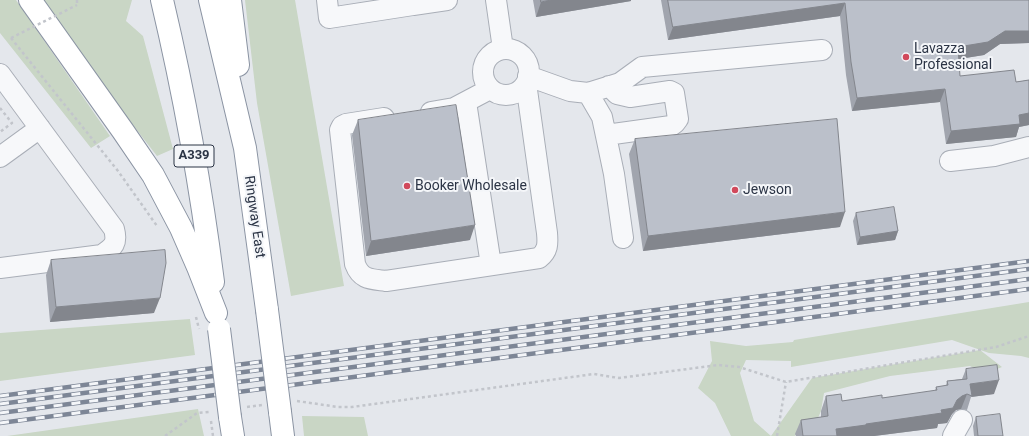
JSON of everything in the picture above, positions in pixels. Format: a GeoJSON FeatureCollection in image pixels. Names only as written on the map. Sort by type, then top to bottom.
{"type":"FeatureCollection","features":[{"type":"Feature","properties":{"kind":"highway"},"geometry":{"type":"LineString","coordinates":[[30,0],[153,175],[186,240],[207,322]]}},
{"type":"Feature","properties":{"kind":"highway","name":"A339"},"geometry":{"type":"LineString","coordinates":[[162,0],[183,96],[200,194],[207,322],[231,427]]}},
{"type":"Feature","properties":{"kind":"highway","name":"Ringway East"},"geometry":{"type":"LineString","coordinates":[[210,0],[245,148],[267,310],[288,406],[283,436]]}},
{"type":"Feature","properties":{"kind":"highway"},"geometry":{"type":"LineString","coordinates":[[230,0],[238,55],[245,148]]}},
{"type":"Feature","properties":{"kind":"street"},"geometry":{"type":"LineString","coordinates":[[327,0],[329,18],[413,3],[447,0]]}},
{"type":"Feature","properties":{"kind":"street"},"geometry":{"type":"LineString","coordinates":[[496,0],[503,49]]}},
{"type":"Feature","properties":{"kind":"street"},"geometry":{"type":"LineString","coordinates":[[490,89],[454,108],[352,123],[342,126],[340,130],[355,264],[358,271],[363,276],[371,279],[386,281],[539,258],[544,254],[548,246],[547,233],[527,80],[527,64],[520,54],[511,50],[503,49],[489,56],[484,64],[483,72],[485,83],[490,89],[501,95],[513,94],[521,90],[527,80]]}},
{"type":"Feature","properties":{"kind":"street"},"geometry":{"type":"LineString","coordinates":[[527,80],[588,93],[620,83],[642,67],[822,50]]}},
{"type":"Feature","properties":{"kind":"street"},"geometry":{"type":"LineString","coordinates":[[0,74],[114,229],[116,237],[113,246],[102,255],[0,268]]}},
{"type":"Feature","properties":{"kind":"street"},"geometry":{"type":"LineString","coordinates":[[606,135],[671,126],[678,120],[674,93],[670,91],[630,96],[617,94],[609,86]]}},
{"type":"Feature","properties":{"kind":"street"},"geometry":{"type":"LineString","coordinates":[[588,93],[602,117],[614,174],[623,238]]}},
{"type":"Feature","properties":{"kind":"street"},"geometry":{"type":"LineString","coordinates":[[466,102],[491,265]]}},
{"type":"Feature","properties":{"kind":"street"},"geometry":{"type":"LineString","coordinates":[[0,158],[40,128]]}},
{"type":"Feature","properties":{"kind":"street"},"geometry":{"type":"LineString","coordinates":[[950,161],[994,156],[1029,147]]}},
{"type":"Feature","properties":{"kind":"path"},"geometry":{"type":"LineString","coordinates":[[77,0],[77,5],[11,38],[118,171],[160,229]]}},
{"type":"Feature","properties":{"kind":"path"},"geometry":{"type":"LineString","coordinates":[[0,108],[12,123],[0,132]]}},
{"type":"Feature","properties":{"kind":"path"},"geometry":{"type":"LineString","coordinates":[[288,406],[352,407],[594,374],[619,378],[718,365],[739,367],[786,382],[996,347],[1029,336]]}},
{"type":"Feature","properties":{"kind":"path"},"geometry":{"type":"LineString","coordinates":[[777,436],[786,382]]}},
{"type":"Feature","properties":{"kind":"path"},"geometry":{"type":"LineString","coordinates":[[165,436],[198,413]]}},
{"type":"Feature","properties":{"kind":"green space"},"geometry":{"type":"Polygon","coordinates":[[[0,0],[16,0],[110,136],[91,148],[0,33],[0,0]]]}},
{"type":"Feature","properties":{"kind":"green space"},"geometry":{"type":"Polygon","coordinates":[[[42,0],[132,0],[126,21],[143,36],[173,149],[157,156],[79,56],[42,0]]]}},
{"type":"Feature","properties":{"kind":"green space"},"geometry":{"type":"Polygon","coordinates":[[[245,0],[295,0],[344,286],[291,296],[257,103],[245,0]]]}},
{"type":"Feature","properties":{"kind":"green space"},"geometry":{"type":"Polygon","coordinates":[[[1029,302],[1029,358],[989,353],[952,340],[791,367],[791,361],[746,360],[740,373],[754,421],[771,436],[731,436],[715,403],[698,388],[712,361],[710,341],[746,346],[793,342],[794,340],[1029,302]]]}},
{"type":"Feature","properties":{"kind":"green space"},"geometry":{"type":"Polygon","coordinates":[[[190,319],[195,355],[0,381],[0,333],[190,319]]]}},
{"type":"Feature","properties":{"kind":"green space"},"geometry":{"type":"Polygon","coordinates":[[[980,350],[1002,367],[985,374],[970,366],[890,376],[824,393],[821,411],[812,432],[796,434],[795,436],[771,436],[812,378],[980,350]]]}},
{"type":"Feature","properties":{"kind":"green space"},"geometry":{"type":"Polygon","coordinates":[[[198,409],[204,436],[7,436],[198,409]]]}},
{"type":"Feature","properties":{"kind":"green space"},"geometry":{"type":"Polygon","coordinates":[[[302,416],[364,417],[368,436],[304,436],[302,416]]]}},
{"type":"Feature","properties":{"kind":"building","name":"Lavazza Professional"},"geometry":{"type":"Polygon","coordinates":[[[668,0],[1029,0],[1029,31],[1005,31],[988,42],[958,47],[960,76],[1014,70],[1016,82],[1029,80],[1029,113],[1019,115],[1020,124],[951,131],[945,89],[857,98],[851,62],[845,3],[673,27],[668,0]]]}},
{"type":"Feature","properties":{"kind":"building","name":"Booker Wholesale"},"geometry":{"type":"Polygon","coordinates":[[[456,105],[475,225],[371,241],[358,120],[456,105]]]}},
{"type":"Feature","properties":{"kind":"building","name":"Jewson"},"geometry":{"type":"Polygon","coordinates":[[[837,119],[845,212],[648,236],[635,139],[837,119]]]}},
{"type":"Feature","properties":{"kind":"building"},"geometry":{"type":"Polygon","coordinates":[[[894,207],[898,231],[860,237],[856,213],[894,207]]]}},
{"type":"Feature","properties":{"kind":"building"},"geometry":{"type":"Polygon","coordinates":[[[165,250],[166,263],[160,298],[56,307],[51,260],[165,250]]]}},
{"type":"Feature","properties":{"kind":"building"},"geometry":{"type":"Polygon","coordinates":[[[997,365],[999,380],[970,384],[972,396],[967,394],[962,396],[957,400],[953,408],[941,410],[942,413],[836,429],[837,436],[803,436],[801,420],[828,416],[826,396],[841,394],[842,401],[882,395],[882,398],[937,390],[936,387],[948,385],[947,381],[967,379],[966,369],[997,365]]]}},
{"type":"Feature","properties":{"kind":"building"},"geometry":{"type":"Polygon","coordinates":[[[1000,414],[1003,436],[978,436],[976,417],[1000,414]]]}},
{"type":"Feature","properties":{"kind":"railway"},"geometry":{"type":"LineString","coordinates":[[0,396],[1029,261]]}},
{"type":"Feature","properties":{"kind":"railway"},"geometry":{"type":"LineString","coordinates":[[0,404],[1029,269]]}},
{"type":"Feature","properties":{"kind":"railway"},"geometry":{"type":"LineString","coordinates":[[0,413],[1029,279]]}},
{"type":"Feature","properties":{"kind":"railway"},"geometry":{"type":"LineString","coordinates":[[0,423],[1029,289]]}},
{"type":"Feature","properties":{"kind":"place","name":"Lavazza Professional"},"geometry":{"type":"Point","coordinates":[906,57]}},
{"type":"Feature","properties":{"kind":"place","name":"Booker Wholesale"},"geometry":{"type":"Point","coordinates":[407,186]}},
{"type":"Feature","properties":{"kind":"place","name":"Jewson"},"geometry":{"type":"Point","coordinates":[735,190]}}]}
